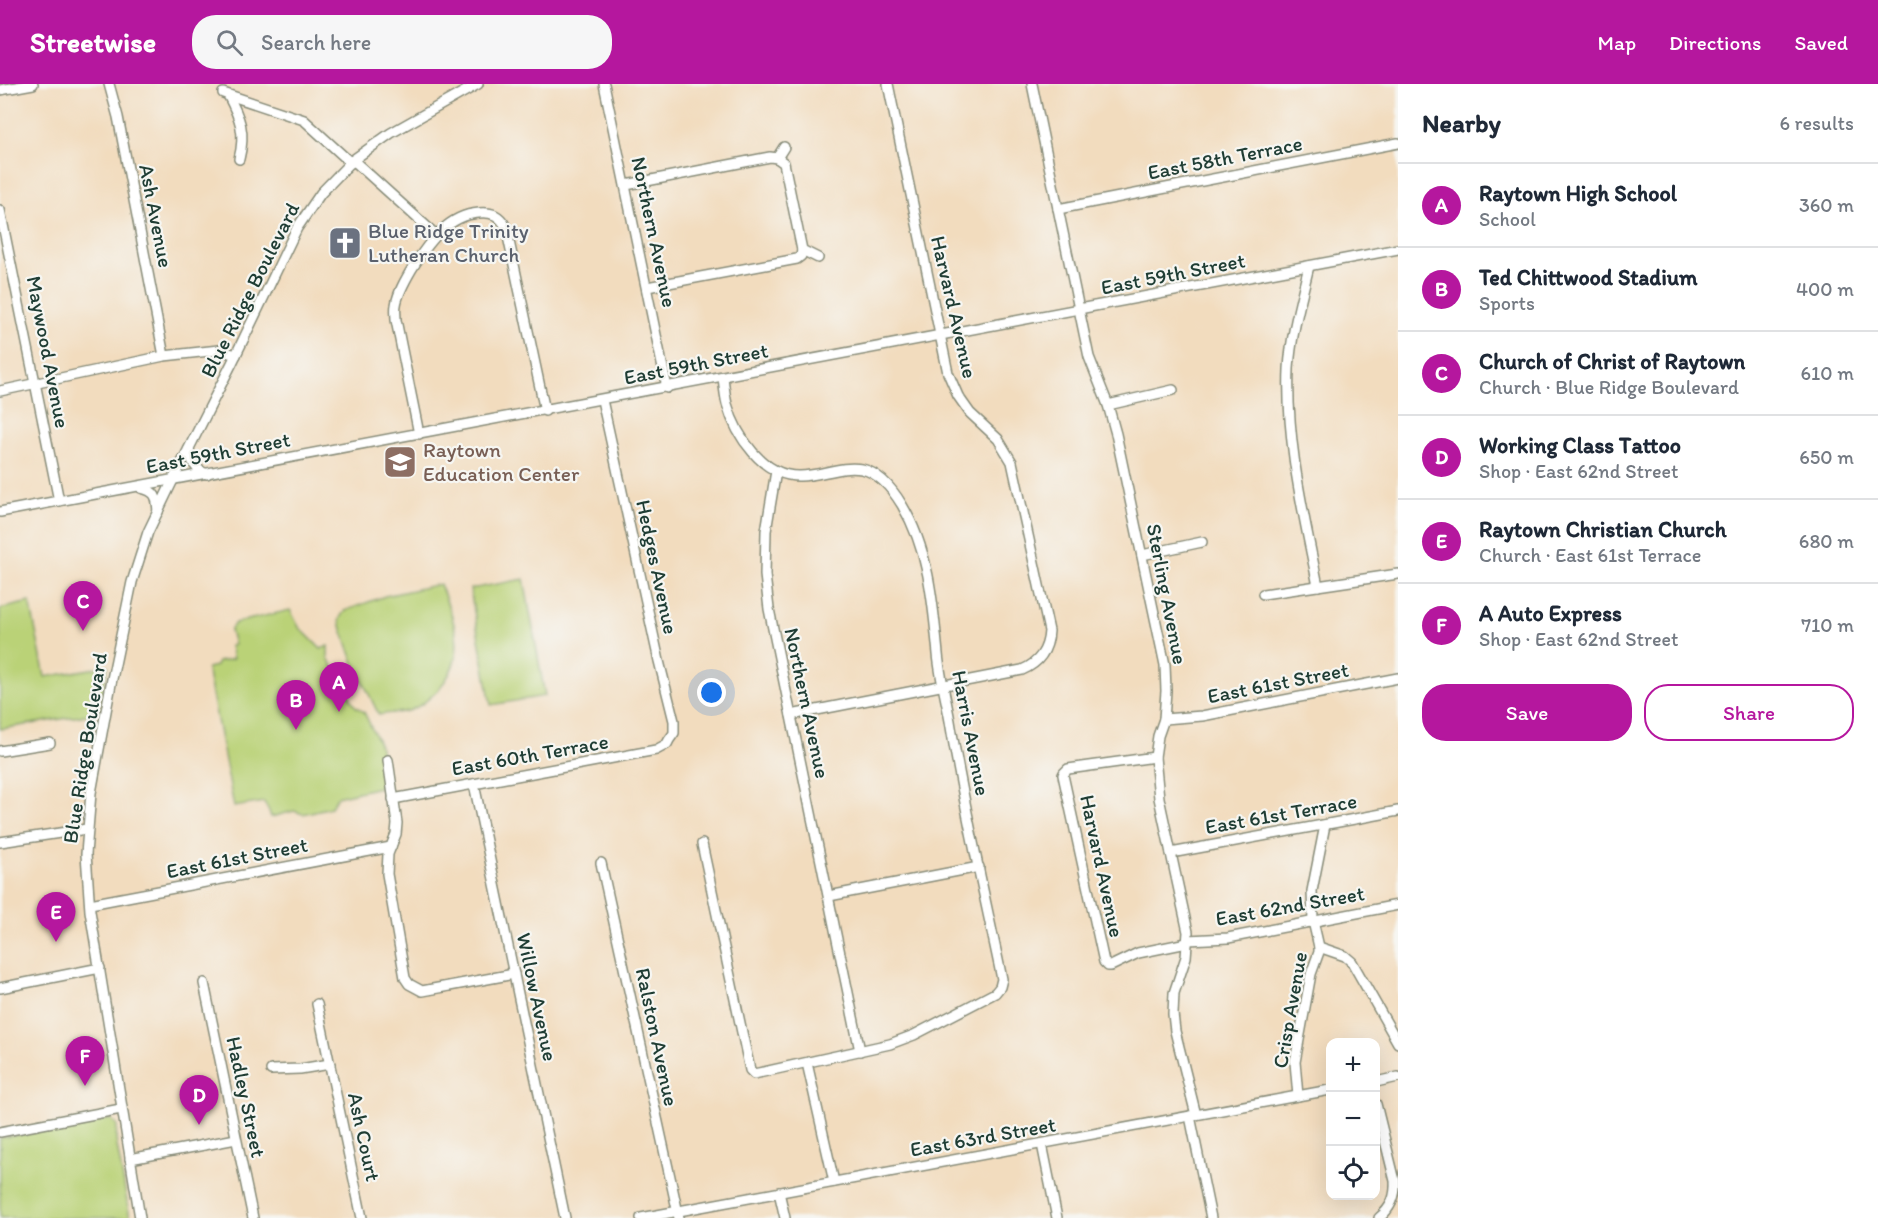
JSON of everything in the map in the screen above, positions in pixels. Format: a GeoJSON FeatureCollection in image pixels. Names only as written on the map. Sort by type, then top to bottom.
{"type":"FeatureCollection","features":[{"type":"Feature","properties":{"kind":"street"},"geometry":{"type":"LineString","coordinates":[[0,90],[33,84]]}},
{"type":"Feature","properties":{"kind":"street","name":"Ash Avenue"},"geometry":{"type":"LineString","coordinates":[[109,84],[118,117],[164,356]]}},
{"type":"Feature","properties":{"kind":"street","name":"Blue Ridge Boulevard"},"geometry":{"type":"LineString","coordinates":[[140,1218],[121,1109],[86,866],[91,793],[132,582],[148,532],[173,480],[297,228],[321,193],[352,161],[391,133],[478,84]]}},
{"type":"Feature","properties":{"kind":"street","name":"Northern Avenue"},"geometry":{"type":"LineString","coordinates":[[604,84],[667,388]]}},
{"type":"Feature","properties":{"kind":"street","name":"Harvard Avenue"},"geometry":{"type":"LineString","coordinates":[[888,84],[948,373],[958,396],[970,413],[998,439],[1005,449],[1015,474],[1049,631],[1045,651],[1037,662],[1022,670],[944,685]]}},
{"type":"Feature","properties":{"kind":"street","name":"Sterling Avenue"},"geometry":{"type":"LineString","coordinates":[[1032,84],[1089,357],[1108,405],[1116,434],[1165,665],[1164,719],[1158,736],[1155,757],[1159,798],[1188,932],[1186,957],[1174,993],[1173,1014],[1193,1116]]}},
{"type":"Feature","properties":{"kind":"street"},"geometry":{"type":"LineString","coordinates":[[239,159],[243,145],[243,130],[238,115],[226,94],[304,120],[436,235]]}},
{"type":"Feature","properties":{"kind":"street","name":"East 58th Terrace"},"geometry":{"type":"LineString","coordinates":[[1058,209],[1398,143]]}},
{"type":"Feature","properties":{"kind":"street"},"geometry":{"type":"LineString","coordinates":[[777,158],[784,147]]}},
{"type":"Feature","properties":{"kind":"street"},"geometry":{"type":"LineString","coordinates":[[626,185],[770,157],[777,158],[784,163],[802,250],[801,256],[797,259],[647,287]]}},
{"type":"Feature","properties":{"kind":"street","name":"Maywood Avenue"},"geometry":{"type":"LineString","coordinates":[[0,210],[59,501]]}},
{"type":"Feature","properties":{"kind":"street"},"geometry":{"type":"LineString","coordinates":[[419,434],[396,320],[396,306],[409,274],[436,235],[455,220],[474,213],[490,213],[499,217],[506,227],[545,411]]}},
{"type":"Feature","properties":{"kind":"street","name":"East 59th Street"},"geometry":{"type":"LineString","coordinates":[[0,512],[1398,249]]}},
{"type":"Feature","properties":{"kind":"street"},"geometry":{"type":"LineString","coordinates":[[802,250],[818,258]]}},
{"type":"Feature","properties":{"kind":"street"},"geometry":{"type":"LineString","coordinates":[[1309,266],[1292,339],[1289,401],[1296,473],[1318,586]]}},
{"type":"Feature","properties":{"kind":"street"},"geometry":{"type":"LineString","coordinates":[[0,391],[164,356],[219,350],[236,355]]}},
{"type":"Feature","properties":{"kind":"street"},"geometry":{"type":"LineString","coordinates":[[723,377],[727,405],[738,430],[756,456],[776,471]]}},
{"type":"Feature","properties":{"kind":"street"},"geometry":{"type":"LineString","coordinates":[[1108,405],[1173,390]]}},
{"type":"Feature","properties":{"kind":"street","name":"Hedges Avenue"},"geometry":{"type":"LineString","coordinates":[[602,400],[674,721],[674,733],[669,740]]}},
{"type":"Feature","properties":{"kind":"street"},"geometry":{"type":"LineString","coordinates":[[189,448],[195,466],[207,474]]}},
{"type":"Feature","properties":{"kind":"street","name":"Harris Avenue"},"geometry":{"type":"LineString","coordinates":[[776,471],[798,476],[848,468],[874,473],[894,492],[907,515],[921,550],[934,605],[938,656],[956,760],[1002,979],[998,990],[914,1035],[890,1044],[860,1051]]}},
{"type":"Feature","properties":{"kind":"street","name":"Northern Avenue"},"geometry":{"type":"LineString","coordinates":[[776,471],[766,531],[765,575],[769,609],[860,1051]]}},
{"type":"Feature","properties":{"kind":"street"},"geometry":{"type":"LineString","coordinates":[[135,487],[150,490],[155,495],[158,512]]}},
{"type":"Feature","properties":{"kind":"street"},"geometry":{"type":"LineString","coordinates":[[1142,555],[1202,542]]}},
{"type":"Feature","properties":{"kind":"street"},"geometry":{"type":"LineString","coordinates":[[1263,594],[1398,574]]}},
{"type":"Feature","properties":{"kind":"street","name":"East 61st Street"},"geometry":{"type":"LineString","coordinates":[[1164,719],[1202,716],[1398,678]]}},
{"type":"Feature","properties":{"kind":"street"},"geometry":{"type":"LineString","coordinates":[[790,715],[944,685]]}},
{"type":"Feature","properties":{"kind":"street","name":"East 60th Terrace"},"geometry":{"type":"LineString","coordinates":[[393,799],[656,750],[667,744],[669,740]]}},
{"type":"Feature","properties":{"kind":"street"},"geometry":{"type":"LineString","coordinates":[[0,752],[50,743]]}},
{"type":"Feature","properties":{"kind":"street","name":"Harvard Avenue"},"geometry":{"type":"LineString","coordinates":[[1108,966],[1104,962],[1064,772],[1155,757]]}},
{"type":"Feature","properties":{"kind":"street"},"geometry":{"type":"LineString","coordinates":[[388,760],[397,823],[396,834],[388,854],[387,874],[403,972],[410,984],[422,991],[514,974]]}},
{"type":"Feature","properties":{"kind":"street","name":"Willow Avenue"},"geometry":{"type":"LineString","coordinates":[[474,784],[565,1218]]}},
{"type":"Feature","properties":{"kind":"street","name":"East 61st Terrace"},"geometry":{"type":"LineString","coordinates":[[1171,853],[1398,812]]}},
{"type":"Feature","properties":{"kind":"street","name":"Crisp Avenue"},"geometry":{"type":"LineString","coordinates":[[1298,1096],[1295,1062],[1311,974],[1319,947],[1313,921],[1312,891],[1325,825]]}},
{"type":"Feature","properties":{"kind":"street"},"geometry":{"type":"LineString","coordinates":[[0,842],[87,829]]}},
{"type":"Feature","properties":{"kind":"street"},"geometry":{"type":"LineString","coordinates":[[702,844],[750,1070],[754,1074],[860,1051]]}},
{"type":"Feature","properties":{"kind":"street","name":"East 61st Street"},"geometry":{"type":"LineString","coordinates":[[90,904],[391,847]]}},
{"type":"Feature","properties":{"kind":"street","name":"Ralston Avenue"},"geometry":{"type":"LineString","coordinates":[[601,863],[678,1215]]}},
{"type":"Feature","properties":{"kind":"street"},"geometry":{"type":"LineString","coordinates":[[829,896],[979,867]]}},
{"type":"Feature","properties":{"kind":"street","name":"East 62nd Street"},"geometry":{"type":"LineString","coordinates":[[1108,966],[1138,953],[1187,941],[1228,938],[1398,906]]}},
{"type":"Feature","properties":{"kind":"street"},"geometry":{"type":"LineString","coordinates":[[1319,947],[1345,956],[1352,962],[1398,1043]]}},
{"type":"Feature","properties":{"kind":"street"},"geometry":{"type":"LineString","coordinates":[[0,988],[100,968]]}},
{"type":"Feature","properties":{"kind":"street","name":"Hadley Street"},"geometry":{"type":"LineString","coordinates":[[204,983],[253,1218]]}},
{"type":"Feature","properties":{"kind":"street","name":"Ash Court"},"geometry":{"type":"LineString","coordinates":[[317,1004],[362,1218]]}},
{"type":"Feature","properties":{"kind":"street"},"geometry":{"type":"LineString","coordinates":[[807,1063],[834,1182]]}},
{"type":"Feature","properties":{"kind":"street"},"geometry":{"type":"LineString","coordinates":[[271,1070],[300,1069],[330,1064]]}},
{"type":"Feature","properties":{"kind":"street"},"geometry":{"type":"LineString","coordinates":[[1380,1081],[1398,1077]]}},
{"type":"Feature","properties":{"kind":"street","name":"East 63rd Street"},"geometry":{"type":"LineString","coordinates":[[641,1218],[678,1215],[780,1192],[1326,1091]]}},
{"type":"Feature","properties":{"kind":"street"},"geometry":{"type":"LineString","coordinates":[[0,1132],[121,1109]]}},
{"type":"Feature","properties":{"kind":"street"},"geometry":{"type":"LineString","coordinates":[[1193,1116],[1211,1218]]}},
{"type":"Feature","properties":{"kind":"street"},"geometry":{"type":"LineString","coordinates":[[1379,1218],[1391,1205],[1396,1190],[1380,1120]]}},
{"type":"Feature","properties":{"kind":"street"},"geometry":{"type":"LineString","coordinates":[[130,1159],[236,1139]]}},
{"type":"Feature","properties":{"kind":"street"},"geometry":{"type":"LineString","coordinates":[[1042,1144],[1057,1218]]}},
{"type":"Feature","properties":{"kind":"street"},"geometry":{"type":"LineString","coordinates":[[780,1192],[785,1218]]}},
{"type":"Feature","properties":{"kind":"green space"},"geometry":{"type":"Polygon","coordinates":[[[524,579],[545,696],[491,705],[470,589],[524,579]]]}},
{"type":"Feature","properties":{"kind":"green space"},"geometry":{"type":"Polygon","coordinates":[[[440,584],[454,626],[456,652],[454,665],[437,691],[422,704],[407,711],[379,715],[353,661],[339,620],[344,611],[385,596],[440,584]]]}},
{"type":"Feature","properties":{"kind":"green space"},"geometry":{"type":"Polygon","coordinates":[[[30,602],[45,677],[108,666],[98,713],[0,729],[0,609],[30,602]]]}},
{"type":"Feature","properties":{"kind":"green space"},"geometry":{"type":"Polygon","coordinates":[[[290,610],[299,627],[321,649],[328,646],[328,658],[355,706],[364,712],[381,748],[384,786],[337,797],[331,807],[303,814],[294,811],[271,817],[264,802],[234,807],[207,668],[216,666],[218,662],[233,659],[230,646],[234,645],[230,630],[235,623],[290,610]]]}},
{"type":"Feature","properties":{"kind":"green space"},"geometry":{"type":"Polygon","coordinates":[[[111,1119],[117,1125],[116,1140],[130,1218],[0,1218],[0,1138],[111,1119]]]}},
{"type":"Feature","properties":{"kind":"place","name":"Blue Ridge Trinity Lutheran Church"},"geometry":{"type":"Point","coordinates":[345,243]}},
{"type":"Feature","properties":{"kind":"place","name":"Raytown Education Center"},"geometry":{"type":"Point","coordinates":[400,462]}},
{"type":"Feature","properties":{"kind":"place","name":"Church of Christ of Raytown"},"geometry":{"type":"Point","coordinates":[83,631]}},
{"type":"Feature","properties":{"kind":"place","name":"Raytown High School"},"geometry":{"type":"Point","coordinates":[339,712]}},
{"type":"Feature","properties":{"kind":"place","name":"Ted Chittwood Stadium"},"geometry":{"type":"Point","coordinates":[296,730]}},
{"type":"Feature","properties":{"kind":"place","name":"Raytown Christian Church"},"geometry":{"type":"Point","coordinates":[56,942]}},
{"type":"Feature","properties":{"kind":"place","name":"A Auto Express"},"geometry":{"type":"Point","coordinates":[85,1086]}},
{"type":"Feature","properties":{"kind":"place","name":"Working Class Tattoo"},"geometry":{"type":"Point","coordinates":[199,1125]}}]}
